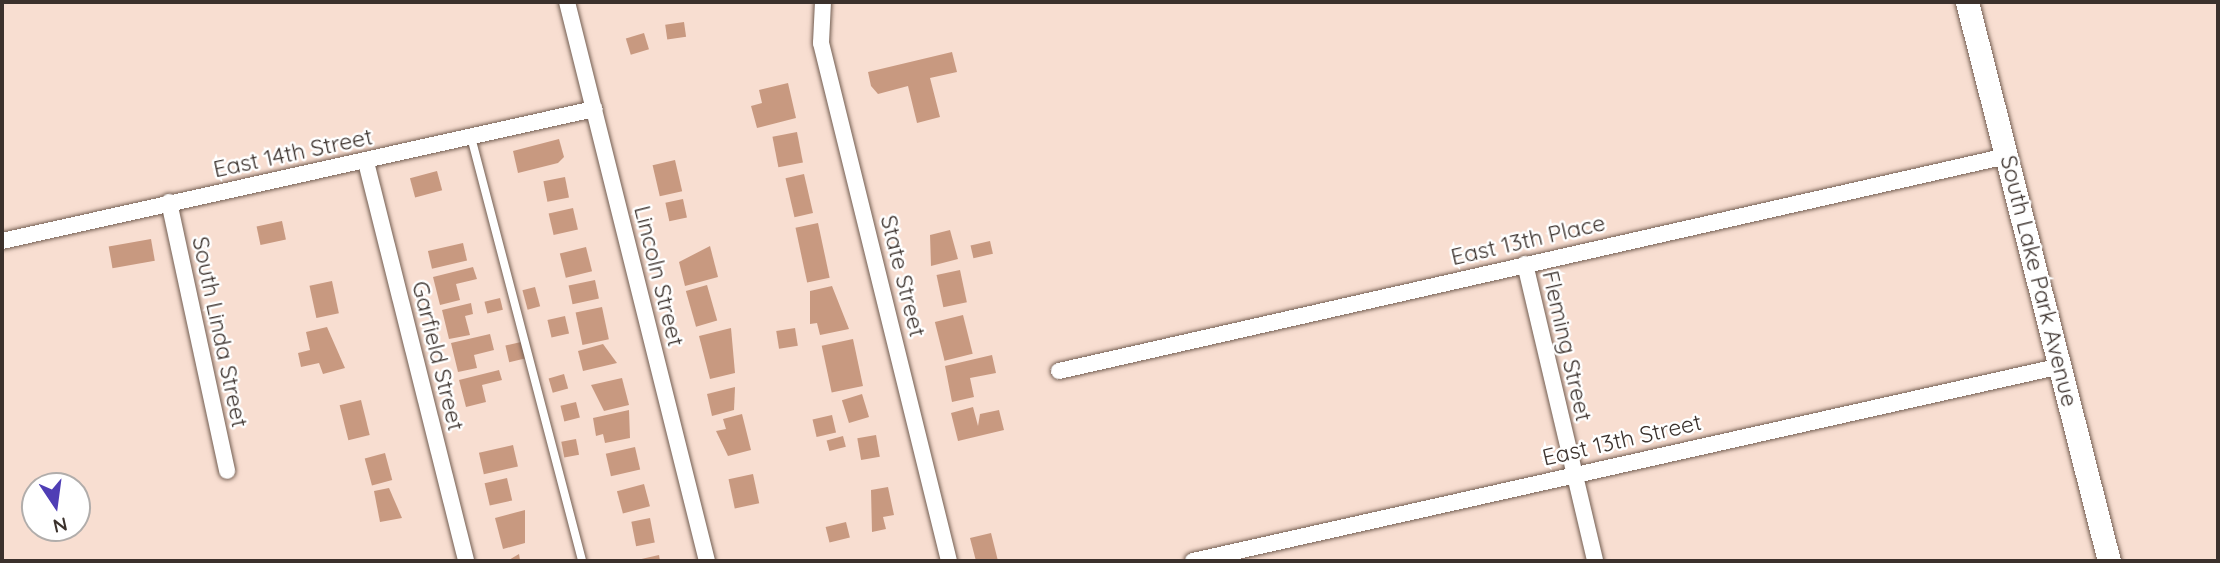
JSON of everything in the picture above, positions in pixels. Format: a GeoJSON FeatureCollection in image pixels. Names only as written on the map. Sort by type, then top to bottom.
{"type":"FeatureCollection","features":[{"type":"Feature","properties":{"kind":"main road","name":"South Lake Park Avenue"},"geometry":{"type":"LineString","coordinates":[[1967,2],[2109,561]]}},
{"type":"Feature","properties":{"kind":"street","name":"Lincoln Street"},"geometry":{"type":"LineString","coordinates":[[567,2],[707,561]]}},
{"type":"Feature","properties":{"kind":"street","name":"State Street"},"geometry":{"type":"LineString","coordinates":[[823,2],[821,43],[950,561]]}},
{"type":"Feature","properties":{"kind":"street","name":"East 14th Street"},"geometry":{"type":"LineString","coordinates":[[2,241],[169,202],[366,162],[593,109]]}},
{"type":"Feature","properties":{"kind":"street","name":"East 13th Place"},"geometry":{"type":"LineString","coordinates":[[1059,371],[2007,156]]}},
{"type":"Feature","properties":{"kind":"street","name":"Garfield Street"},"geometry":{"type":"LineString","coordinates":[[366,162],[466,561]]}},
{"type":"Feature","properties":{"kind":"street","name":"South Linda Street"},"geometry":{"type":"LineString","coordinates":[[169,202],[227,471]]}},
{"type":"Feature","properties":{"kind":"street","name":"Fleming Street"},"geometry":{"type":"LineString","coordinates":[[1525,264],[1595,561]]}},
{"type":"Feature","properties":{"kind":"street","name":"East 13th Street"},"geometry":{"type":"LineString","coordinates":[[1193,561],[2061,366]]}},
{"type":"Feature","properties":{"kind":"lane"},"geometry":{"type":"LineString","coordinates":[[471,137],[582,561]]}},
{"type":"Feature","properties":{"kind":"building"},"geometry":{"type":"Polygon","coordinates":[[[684,22],[686,37],[667,39],[665,25],[684,22]]]}},
{"type":"Feature","properties":{"kind":"building"},"geometry":{"type":"Polygon","coordinates":[[[644,33],[649,49],[631,55],[626,39],[644,33]]]}},
{"type":"Feature","properties":{"kind":"building"},"geometry":{"type":"Polygon","coordinates":[[[952,52],[957,72],[930,78],[940,117],[917,123],[908,86],[878,94],[871,86],[868,72],[952,52]]]}},
{"type":"Feature","properties":{"kind":"building"},"geometry":{"type":"Polygon","coordinates":[[[788,83],[796,118],[757,128],[751,106],[762,103],[759,90],[788,83]]]}},
{"type":"Feature","properties":{"kind":"building"},"geometry":{"type":"Polygon","coordinates":[[[797,132],[803,162],[778,167],[772,137],[797,132]]]}},
{"type":"Feature","properties":{"kind":"building"},"geometry":{"type":"Polygon","coordinates":[[[559,139],[564,157],[558,163],[518,173],[513,151],[559,139]]]}},
{"type":"Feature","properties":{"kind":"building"},"geometry":{"type":"Polygon","coordinates":[[[675,160],[682,191],[660,196],[653,165],[675,160]]]}},
{"type":"Feature","properties":{"kind":"building"},"geometry":{"type":"Polygon","coordinates":[[[437,171],[442,190],[415,198],[410,178],[437,171]]]}},
{"type":"Feature","properties":{"kind":"building"},"geometry":{"type":"Polygon","coordinates":[[[804,174],[813,213],[794,217],[785,178],[804,174]]]}},
{"type":"Feature","properties":{"kind":"building"},"geometry":{"type":"Polygon","coordinates":[[[565,177],[569,198],[547,202],[543,181],[565,177]]]}},
{"type":"Feature","properties":{"kind":"building"},"geometry":{"type":"Polygon","coordinates":[[[683,199],[687,218],[669,221],[665,203],[683,199]]]}},
{"type":"Feature","properties":{"kind":"building"},"geometry":{"type":"Polygon","coordinates":[[[573,208],[578,229],[554,235],[549,214],[573,208]]]}},
{"type":"Feature","properties":{"kind":"building"},"geometry":{"type":"Polygon","coordinates":[[[282,221],[286,240],[261,245],[257,226],[282,221]]]}},
{"type":"Feature","properties":{"kind":"building"},"geometry":{"type":"Polygon","coordinates":[[[818,223],[830,278],[807,283],[796,228],[818,223]]]}},
{"type":"Feature","properties":{"kind":"building"},"geometry":{"type":"Polygon","coordinates":[[[950,230],[958,259],[931,266],[930,235],[950,230]]]}},
{"type":"Feature","properties":{"kind":"building"},"geometry":{"type":"Polygon","coordinates":[[[151,239],[155,261],[112,268],[109,246],[151,239]]]}},
{"type":"Feature","properties":{"kind":"building"},"geometry":{"type":"Polygon","coordinates":[[[990,241],[993,254],[973,258],[971,245],[990,241]]]}},
{"type":"Feature","properties":{"kind":"building"},"geometry":{"type":"Polygon","coordinates":[[[463,243],[467,261],[432,269],[428,251],[463,243]]]}},
{"type":"Feature","properties":{"kind":"building"},"geometry":{"type":"Polygon","coordinates":[[[710,246],[718,277],[685,286],[679,262],[710,246]]]}},
{"type":"Feature","properties":{"kind":"building"},"geometry":{"type":"Polygon","coordinates":[[[586,247],[592,271],[566,278],[560,254],[586,247]]]}},
{"type":"Feature","properties":{"kind":"building"},"geometry":{"type":"Polygon","coordinates":[[[473,267],[477,279],[456,284],[460,300],[440,305],[433,277],[473,267]]]}},
{"type":"Feature","properties":{"kind":"building"},"geometry":{"type":"Polygon","coordinates":[[[960,270],[967,302],[943,307],[937,275],[960,270]]]}},
{"type":"Feature","properties":{"kind":"building"},"geometry":{"type":"Polygon","coordinates":[[[595,280],[599,299],[573,304],[569,286],[595,280]]]}},
{"type":"Feature","properties":{"kind":"building"},"geometry":{"type":"Polygon","coordinates":[[[332,281],[339,313],[316,318],[310,286],[332,281]]]}},
{"type":"Feature","properties":{"kind":"building"},"geometry":{"type":"Polygon","coordinates":[[[707,285],[717,321],[696,327],[686,291],[707,285]]]}},
{"type":"Feature","properties":{"kind":"building"},"geometry":{"type":"Polygon","coordinates":[[[832,286],[849,329],[820,335],[817,323],[810,324],[810,291],[832,286]]]}},
{"type":"Feature","properties":{"kind":"building"},"geometry":{"type":"Polygon","coordinates":[[[535,287],[540,306],[528,310],[522,290],[535,287]]]}},
{"type":"Feature","properties":{"kind":"building"},"geometry":{"type":"Polygon","coordinates":[[[500,298],[503,310],[487,314],[484,302],[500,298]]]}},
{"type":"Feature","properties":{"kind":"building"},"geometry":{"type":"Polygon","coordinates":[[[471,303],[473,314],[465,316],[470,335],[449,339],[442,310],[471,303]]]}},
{"type":"Feature","properties":{"kind":"building"},"geometry":{"type":"Polygon","coordinates":[[[602,307],[609,339],[582,345],[576,313],[602,307]]]}},
{"type":"Feature","properties":{"kind":"building"},"geometry":{"type":"Polygon","coordinates":[[[963,315],[973,354],[945,361],[935,322],[963,315]]]}},
{"type":"Feature","properties":{"kind":"building"},"geometry":{"type":"Polygon","coordinates":[[[565,316],[569,334],[552,338],[547,320],[565,316]]]}},
{"type":"Feature","properties":{"kind":"building"},"geometry":{"type":"Polygon","coordinates":[[[327,327],[345,368],[323,374],[319,363],[301,367],[298,353],[310,350],[306,332],[327,327]]]}},
{"type":"Feature","properties":{"kind":"building"},"geometry":{"type":"Polygon","coordinates":[[[731,328],[735,373],[710,379],[699,336],[731,328]]]}},
{"type":"Feature","properties":{"kind":"building"},"geometry":{"type":"Polygon","coordinates":[[[795,328],[798,346],[779,349],[776,331],[795,328]]]}},
{"type":"Feature","properties":{"kind":"building"},"geometry":{"type":"Polygon","coordinates":[[[490,334],[494,350],[474,355],[477,368],[458,372],[451,343],[490,334]]]}},
{"type":"Feature","properties":{"kind":"building"},"geometry":{"type":"Polygon","coordinates":[[[853,339],[863,386],[832,393],[822,346],[853,339]]]}},
{"type":"Feature","properties":{"kind":"building"},"geometry":{"type":"Polygon","coordinates":[[[521,342],[525,359],[509,362],[505,346],[521,342]]]}},
{"type":"Feature","properties":{"kind":"building"},"geometry":{"type":"Polygon","coordinates":[[[603,344],[617,363],[583,371],[578,351],[603,344]]]}},
{"type":"Feature","properties":{"kind":"building"},"geometry":{"type":"Polygon","coordinates":[[[992,355],[996,373],[970,378],[974,397],[952,402],[945,366],[992,355]]]}},
{"type":"Feature","properties":{"kind":"building"},"geometry":{"type":"Polygon","coordinates":[[[499,370],[502,380],[482,385],[486,402],[466,407],[459,380],[499,370]]]}},
{"type":"Feature","properties":{"kind":"building"},"geometry":{"type":"Polygon","coordinates":[[[564,374],[568,388],[553,393],[549,378],[564,374]]]}},
{"type":"Feature","properties":{"kind":"building"},"geometry":{"type":"Polygon","coordinates":[[[622,378],[629,405],[604,411],[591,385],[622,378]]]}},
{"type":"Feature","properties":{"kind":"building"},"geometry":{"type":"Polygon","coordinates":[[[735,387],[734,410],[712,416],[707,394],[735,387]]]}},
{"type":"Feature","properties":{"kind":"building"},"geometry":{"type":"Polygon","coordinates":[[[862,394],[869,417],[849,423],[842,400],[862,394]]]}},
{"type":"Feature","properties":{"kind":"building"},"geometry":{"type":"Polygon","coordinates":[[[361,400],[370,435],[348,440],[340,405],[361,400]]]}},
{"type":"Feature","properties":{"kind":"building"},"geometry":{"type":"Polygon","coordinates":[[[576,402],[580,418],[564,421],[560,406],[576,402]]]}},
{"type":"Feature","properties":{"kind":"building"},"geometry":{"type":"Polygon","coordinates":[[[973,407],[978,426],[980,414],[999,410],[1004,430],[958,441],[951,413],[973,407]]]}},
{"type":"Feature","properties":{"kind":"building"},"geometry":{"type":"Polygon","coordinates":[[[629,410],[630,438],[605,443],[603,434],[596,436],[593,418],[629,410]]]}},
{"type":"Feature","properties":{"kind":"building"},"geometry":{"type":"Polygon","coordinates":[[[742,414],[751,450],[728,456],[716,431],[726,429],[723,419],[742,414]]]}},
{"type":"Feature","properties":{"kind":"building"},"geometry":{"type":"Polygon","coordinates":[[[832,415],[836,433],[817,437],[813,419],[832,415]]]}},
{"type":"Feature","properties":{"kind":"building"},"geometry":{"type":"Polygon","coordinates":[[[876,435],[880,457],[861,460],[857,438],[876,435]]]}},
{"type":"Feature","properties":{"kind":"building"},"geometry":{"type":"Polygon","coordinates":[[[843,436],[846,447],[829,451],[827,440],[843,436]]]}},
{"type":"Feature","properties":{"kind":"building"},"geometry":{"type":"Polygon","coordinates":[[[576,439],[579,455],[564,458],[561,442],[576,439]]]}},
{"type":"Feature","properties":{"kind":"building"},"geometry":{"type":"Polygon","coordinates":[[[513,445],[518,466],[484,474],[479,453],[513,445]]]}},
{"type":"Feature","properties":{"kind":"building"},"geometry":{"type":"Polygon","coordinates":[[[635,447],[640,469],[611,476],[606,454],[635,447]]]}},
{"type":"Feature","properties":{"kind":"building"},"geometry":{"type":"Polygon","coordinates":[[[385,453],[392,480],[372,485],[365,458],[385,453]]]}},
{"type":"Feature","properties":{"kind":"building"},"geometry":{"type":"Polygon","coordinates":[[[753,474],[759,503],[735,509],[729,479],[753,474]]]}},
{"type":"Feature","properties":{"kind":"building"},"geometry":{"type":"Polygon","coordinates":[[[507,478],[512,500],[490,506],[485,483],[507,478]]]}},
{"type":"Feature","properties":{"kind":"building"},"geometry":{"type":"Polygon","coordinates":[[[644,484],[650,506],[623,513],[617,491],[644,484]]]}},
{"type":"Feature","properties":{"kind":"building"},"geometry":{"type":"Polygon","coordinates":[[[888,487],[894,515],[883,517],[886,529],[872,532],[871,490],[888,487]]]}},
{"type":"Feature","properties":{"kind":"building"},"geometry":{"type":"Polygon","coordinates":[[[389,488],[402,518],[380,522],[374,491],[389,488]]]}},
{"type":"Feature","properties":{"kind":"building"},"geometry":{"type":"Polygon","coordinates":[[[525,510],[525,543],[503,549],[495,518],[525,510]]]}},
{"type":"Feature","properties":{"kind":"building"},"geometry":{"type":"Polygon","coordinates":[[[650,518],[655,543],[636,546],[631,522],[650,518]]]}},
{"type":"Feature","properties":{"kind":"building"},"geometry":{"type":"Polygon","coordinates":[[[846,522],[850,538],[829,543],[826,527],[846,522]]]}},
{"type":"Feature","properties":{"kind":"building"},"geometry":{"type":"Polygon","coordinates":[[[991,533],[998,561],[976,561],[970,538],[991,533]]]}},
{"type":"Feature","properties":{"kind":"building"},"geometry":{"type":"Polygon","coordinates":[[[519,554],[520,560],[531,561],[507,561],[519,554]]]}},
{"type":"Feature","properties":{"kind":"building"},"geometry":{"type":"Polygon","coordinates":[[[659,555],[660,561],[637,561],[637,560],[659,555]]]}}]}
